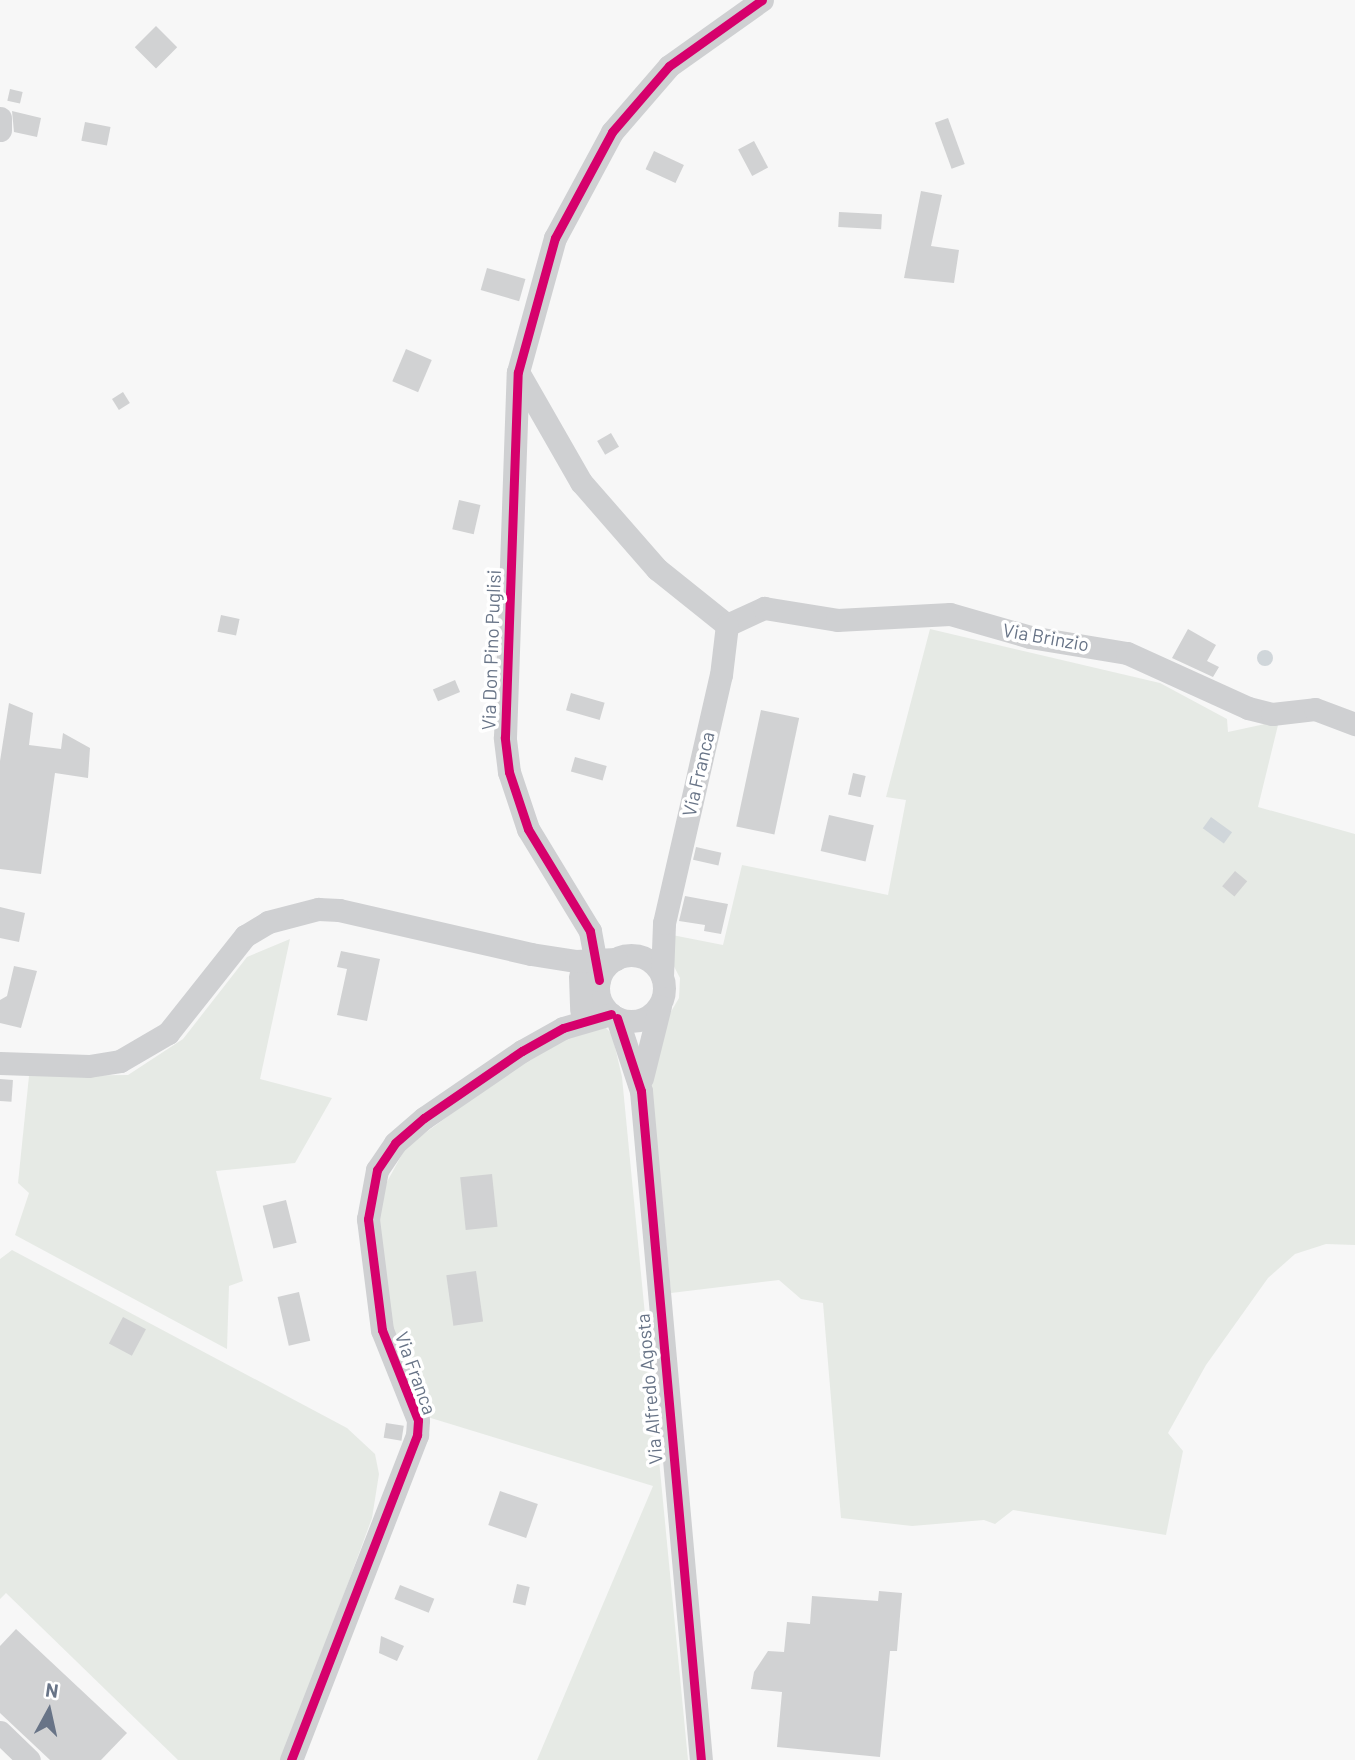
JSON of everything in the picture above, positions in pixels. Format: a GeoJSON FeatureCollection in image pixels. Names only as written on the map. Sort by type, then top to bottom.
{"type":"FeatureCollection","features":[{"type":"Feature","properties":{"kind":"street","name":"Via Don Pino Puglisi"},"geometry":{"type":"LineString","coordinates":[[580,911],[528,829],[509,772],[505,737],[518,372],[555,238],[612,132],[669,66],[762,0]]}},
{"type":"Feature","properties":{"kind":"street"},"geometry":{"type":"LineString","coordinates":[[0,118],[0,130]]}},
{"type":"Feature","properties":{"kind":"street"},"geometry":{"type":"LineString","coordinates":[[518,372],[581,482],[657,569],[727,625]]}},
{"type":"Feature","properties":{"kind":"street","name":"Via Brinzio"},"geometry":{"type":"LineString","coordinates":[[727,625],[764,608],[838,620],[950,614],[1030,637],[1127,653],[1248,708],[1272,714],[1315,709],[1355,724]]}},
{"type":"Feature","properties":{"kind":"street","name":"Via Franca"},"geometry":{"type":"LineString","coordinates":[[662,976],[664,923],[721,675],[727,625]]}},
{"type":"Feature","properties":{"kind":"street"},"geometry":{"type":"LineString","coordinates":[[0,1063],[89,1066],[120,1061],[168,1033],[245,936],[293,914],[339,910],[531,954],[605,984],[636,1021],[660,1004]]}},
{"type":"Feature","properties":{"kind":"street"},"geometry":{"type":"LineString","coordinates":[[580,911],[607,939],[605,984]]}},
{"type":"Feature","properties":{"kind":"street","name":"Via Alfredo Agosta"},"geometry":{"type":"LineString","coordinates":[[580,911],[640,1091],[701,1760]]}},
{"type":"Feature","properties":{"kind":"street","name":"Via Franca"},"geometry":{"type":"LineString","coordinates":[[291,1760],[417,1435],[418,1420],[382,1330],[368,1219],[369,1195],[377,1170],[395,1143],[424,1118],[563,1028],[664,923]]}},
{"type":"Feature","properties":{"kind":"street"},"geometry":{"type":"LineString","coordinates":[[605,984],[651,962],[662,976]]}},
{"type":"Feature","properties":{"kind":"street","name":"Via Alfredo Agosta"},"geometry":{"type":"LineString","coordinates":[[640,1091],[646,1049],[660,1004],[662,976]]}},
{"type":"Feature","properties":{"kind":"street"},"geometry":{"type":"LineString","coordinates":[[0,1732],[29,1760]]}},
{"type":"Feature","properties":{"kind":"shaded area"},"geometry":{"type":"Polygon","coordinates":[[[930,629],[1160,683],[1227,719],[1228,732],[1279,721],[1258,807],[1355,834],[1355,1245],[1326,1244],[1295,1254],[1268,1278],[1206,1365],[1168,1433],[1183,1451],[1166,1535],[1013,1510],[995,1524],[984,1520],[912,1526],[841,1518],[823,1303],[801,1299],[779,1280],[671,1293],[648,1051],[679,998],[680,978],[666,951],[667,934],[723,945],[742,865],[888,895],[906,800],[886,797],[930,629]]]}},
{"type":"Feature","properties":{"kind":"shaded area"},"geometry":{"type":"Polygon","coordinates":[[[1265,650],[1273,658],[1265,666],[1257,658],[1265,650]]]}},
{"type":"Feature","properties":{"kind":"shaded area"},"geometry":{"type":"Polygon","coordinates":[[[1211,817],[1232,832],[1224,844],[1203,828],[1211,817]]]}},
{"type":"Feature","properties":{"kind":"shaded area"},"geometry":{"type":"Polygon","coordinates":[[[290,939],[260,1079],[332,1098],[295,1163],[216,1171],[243,1281],[229,1286],[227,1349],[15,1235],[29,1193],[18,1183],[29,1076],[128,1075],[183,1039],[247,957],[290,939]]]}},
{"type":"Feature","properties":{"kind":"shaded area"},"geometry":{"type":"Polygon","coordinates":[[[603,1025],[612,1034],[622,1077],[688,1760],[537,1760],[653,1486],[421,1415],[392,1335],[377,1222],[382,1191],[406,1147],[563,1032],[603,1025]]]}},
{"type":"Feature","properties":{"kind":"shaded area"},"geometry":{"type":"Polygon","coordinates":[[[12,1250],[347,1428],[375,1454],[379,1474],[372,1518],[283,1760],[178,1760],[6,1593],[0,1599],[0,1259],[12,1250]]]}},
{"type":"Feature","properties":{"kind":"building"},"geometry":{"type":"Polygon","coordinates":[[[156,26],[177,47],[156,68],[135,47],[156,26]]]}},
{"type":"Feature","properties":{"kind":"building"},"geometry":{"type":"Polygon","coordinates":[[[10,89],[23,92],[20,104],[7,101],[10,89]]]}},
{"type":"Feature","properties":{"kind":"building"},"geometry":{"type":"Polygon","coordinates":[[[12,111],[41,118],[37,137],[14,132],[12,111]]]}},
{"type":"Feature","properties":{"kind":"building"},"geometry":{"type":"Polygon","coordinates":[[[948,118],[965,164],[952,169],[935,123],[948,118]]]}},
{"type":"Feature","properties":{"kind":"building"},"geometry":{"type":"Polygon","coordinates":[[[85,122],[111,127],[107,146],[81,141],[85,122]]]}},
{"type":"Feature","properties":{"kind":"building"},"geometry":{"type":"Polygon","coordinates":[[[754,141],[768,167],[752,176],[738,149],[754,141]]]}},
{"type":"Feature","properties":{"kind":"building"},"geometry":{"type":"Polygon","coordinates":[[[654,151],[684,165],[675,183],[646,169],[654,151]]]}},
{"type":"Feature","properties":{"kind":"building"},"geometry":{"type":"Polygon","coordinates":[[[921,191],[942,195],[931,246],[959,250],[954,283],[904,278],[921,191]]]}},
{"type":"Feature","properties":{"kind":"building"},"geometry":{"type":"Polygon","coordinates":[[[839,212],[882,214],[881,229],[838,227],[839,212]]]}},
{"type":"Feature","properties":{"kind":"building"},"geometry":{"type":"Polygon","coordinates":[[[487,268],[525,279],[519,301],[481,290],[487,268]]]}},
{"type":"Feature","properties":{"kind":"building"},"geometry":{"type":"Polygon","coordinates":[[[406,349],[432,360],[418,392],[392,381],[406,349]]]}},
{"type":"Feature","properties":{"kind":"building"},"geometry":{"type":"Polygon","coordinates":[[[123,392],[130,403],[119,410],[112,399],[123,392]]]}},
{"type":"Feature","properties":{"kind":"building"},"geometry":{"type":"Polygon","coordinates":[[[611,433],[619,447],[605,455],[597,441],[611,433]]]}},
{"type":"Feature","properties":{"kind":"building"},"geometry":{"type":"Polygon","coordinates":[[[459,500],[480,505],[474,534],[452,529],[459,500]]]}},
{"type":"Feature","properties":{"kind":"building"},"geometry":{"type":"Polygon","coordinates":[[[221,615],[240,619],[236,636],[217,632],[221,615]]]}},
{"type":"Feature","properties":{"kind":"building"},"geometry":{"type":"Polygon","coordinates":[[[1188,629],[1216,645],[1207,661],[1219,667],[1213,677],[1172,658],[1188,629]]]}},
{"type":"Feature","properties":{"kind":"building"},"geometry":{"type":"Polygon","coordinates":[[[455,680],[460,692],[438,701],[433,689],[455,680]]]}},
{"type":"Feature","properties":{"kind":"building"},"geometry":{"type":"Polygon","coordinates":[[[571,693],[605,703],[600,720],[566,710],[571,693]]]}},
{"type":"Feature","properties":{"kind":"building"},"geometry":{"type":"Polygon","coordinates":[[[9,703],[33,713],[29,745],[61,749],[63,733],[90,748],[88,778],[55,773],[41,874],[0,869],[0,761],[9,703]]]}},
{"type":"Feature","properties":{"kind":"building"},"geometry":{"type":"Polygon","coordinates":[[[761,710],[799,718],[774,835],[736,826],[761,710]]]}},
{"type":"Feature","properties":{"kind":"building"},"geometry":{"type":"Polygon","coordinates":[[[575,757],[607,766],[603,781],[571,771],[575,757]]]}},
{"type":"Feature","properties":{"kind":"building"},"geometry":{"type":"Polygon","coordinates":[[[853,773],[866,776],[861,797],[848,794],[853,773]]]}},
{"type":"Feature","properties":{"kind":"building"},"geometry":{"type":"Polygon","coordinates":[[[829,815],[874,825],[865,861],[821,851],[829,815]]]}},
{"type":"Feature","properties":{"kind":"building"},"geometry":{"type":"Polygon","coordinates":[[[696,847],[721,853],[718,866],[693,860],[696,847]]]}},
{"type":"Feature","properties":{"kind":"building"},"geometry":{"type":"Polygon","coordinates":[[[1235,871],[1247,881],[1234,897],[1222,886],[1235,871]]]}},
{"type":"Feature","properties":{"kind":"building"},"geometry":{"type":"Polygon","coordinates":[[[685,896],[728,904],[721,934],[704,931],[705,925],[679,921],[685,896]]]}},
{"type":"Feature","properties":{"kind":"building"},"geometry":{"type":"Polygon","coordinates":[[[0,907],[25,913],[19,942],[0,938],[0,907]]]}},
{"type":"Feature","properties":{"kind":"building"},"geometry":{"type":"Polygon","coordinates":[[[341,951],[380,959],[367,1021],[337,1015],[347,969],[337,967],[341,951]]]}},
{"type":"Feature","properties":{"kind":"building"},"geometry":{"type":"Polygon","coordinates":[[[14,966],[37,971],[21,1028],[0,1023],[0,1000],[7,996],[14,966]]]}},
{"type":"Feature","properties":{"kind":"building"},"geometry":{"type":"Polygon","coordinates":[[[0,1079],[13,1080],[11,1102],[0,1101],[0,1079]]]}},
{"type":"Feature","properties":{"kind":"building"},"geometry":{"type":"Polygon","coordinates":[[[492,1174],[498,1227],[466,1230],[460,1177],[492,1174]]]}},
{"type":"Feature","properties":{"kind":"building"},"geometry":{"type":"Polygon","coordinates":[[[286,1200],[297,1243],[273,1248],[263,1206],[286,1200]]]}},
{"type":"Feature","properties":{"kind":"building"},"geometry":{"type":"Polygon","coordinates":[[[476,1271],[483,1322],[453,1326],[446,1275],[476,1271]]]}},
{"type":"Feature","properties":{"kind":"building"},"geometry":{"type":"Polygon","coordinates":[[[299,1292],[310,1341],[289,1346],[278,1297],[299,1292]]]}},
{"type":"Feature","properties":{"kind":"building"},"geometry":{"type":"Polygon","coordinates":[[[123,1317],[146,1329],[132,1356],[109,1343],[123,1317]]]}},
{"type":"Feature","properties":{"kind":"building"},"geometry":{"type":"Polygon","coordinates":[[[386,1423],[404,1426],[401,1441],[384,1438],[386,1423]]]}},
{"type":"Feature","properties":{"kind":"building"},"geometry":{"type":"Polygon","coordinates":[[[500,1491],[538,1504],[526,1538],[488,1525],[500,1491]]]}},
{"type":"Feature","properties":{"kind":"building"},"geometry":{"type":"Polygon","coordinates":[[[517,1584],[530,1587],[525,1605],[513,1603],[517,1584]]]}},
{"type":"Feature","properties":{"kind":"building"},"geometry":{"type":"Polygon","coordinates":[[[400,1585],[434,1599],[429,1613],[394,1599],[400,1585]]]}},
{"type":"Feature","properties":{"kind":"building"},"geometry":{"type":"Polygon","coordinates":[[[879,1591],[902,1593],[897,1651],[890,1651],[880,1757],[777,1747],[782,1692],[751,1689],[754,1672],[768,1651],[784,1652],[787,1622],[810,1624],[812,1596],[878,1601],[879,1591]]]}},
{"type":"Feature","properties":{"kind":"building"},"geometry":{"type":"Polygon","coordinates":[[[16,1629],[127,1733],[101,1760],[50,1760],[0,1713],[0,1646],[16,1629]]]}},
{"type":"Feature","properties":{"kind":"building"},"geometry":{"type":"Polygon","coordinates":[[[381,1636],[404,1646],[397,1661],[379,1653],[381,1636]]]}},
{"type":"Feature","properties":{"kind":"cycle path"},"geometry":{"type":"LineString","coordinates":[[599,980],[590,931],[528,829],[509,772],[505,737],[518,372],[555,238],[612,132],[669,66],[762,0]]}},
{"type":"Feature","properties":{"kind":"cycle path"},"geometry":{"type":"LineString","coordinates":[[291,1760],[417,1435],[418,1420],[382,1330],[368,1219],[377,1170],[395,1143],[424,1118],[522,1051],[563,1028],[611,1014]]}},
{"type":"Feature","properties":{"kind":"cycle path"},"geometry":{"type":"LineString","coordinates":[[617,1018],[641,1091],[701,1760]]}}]}
